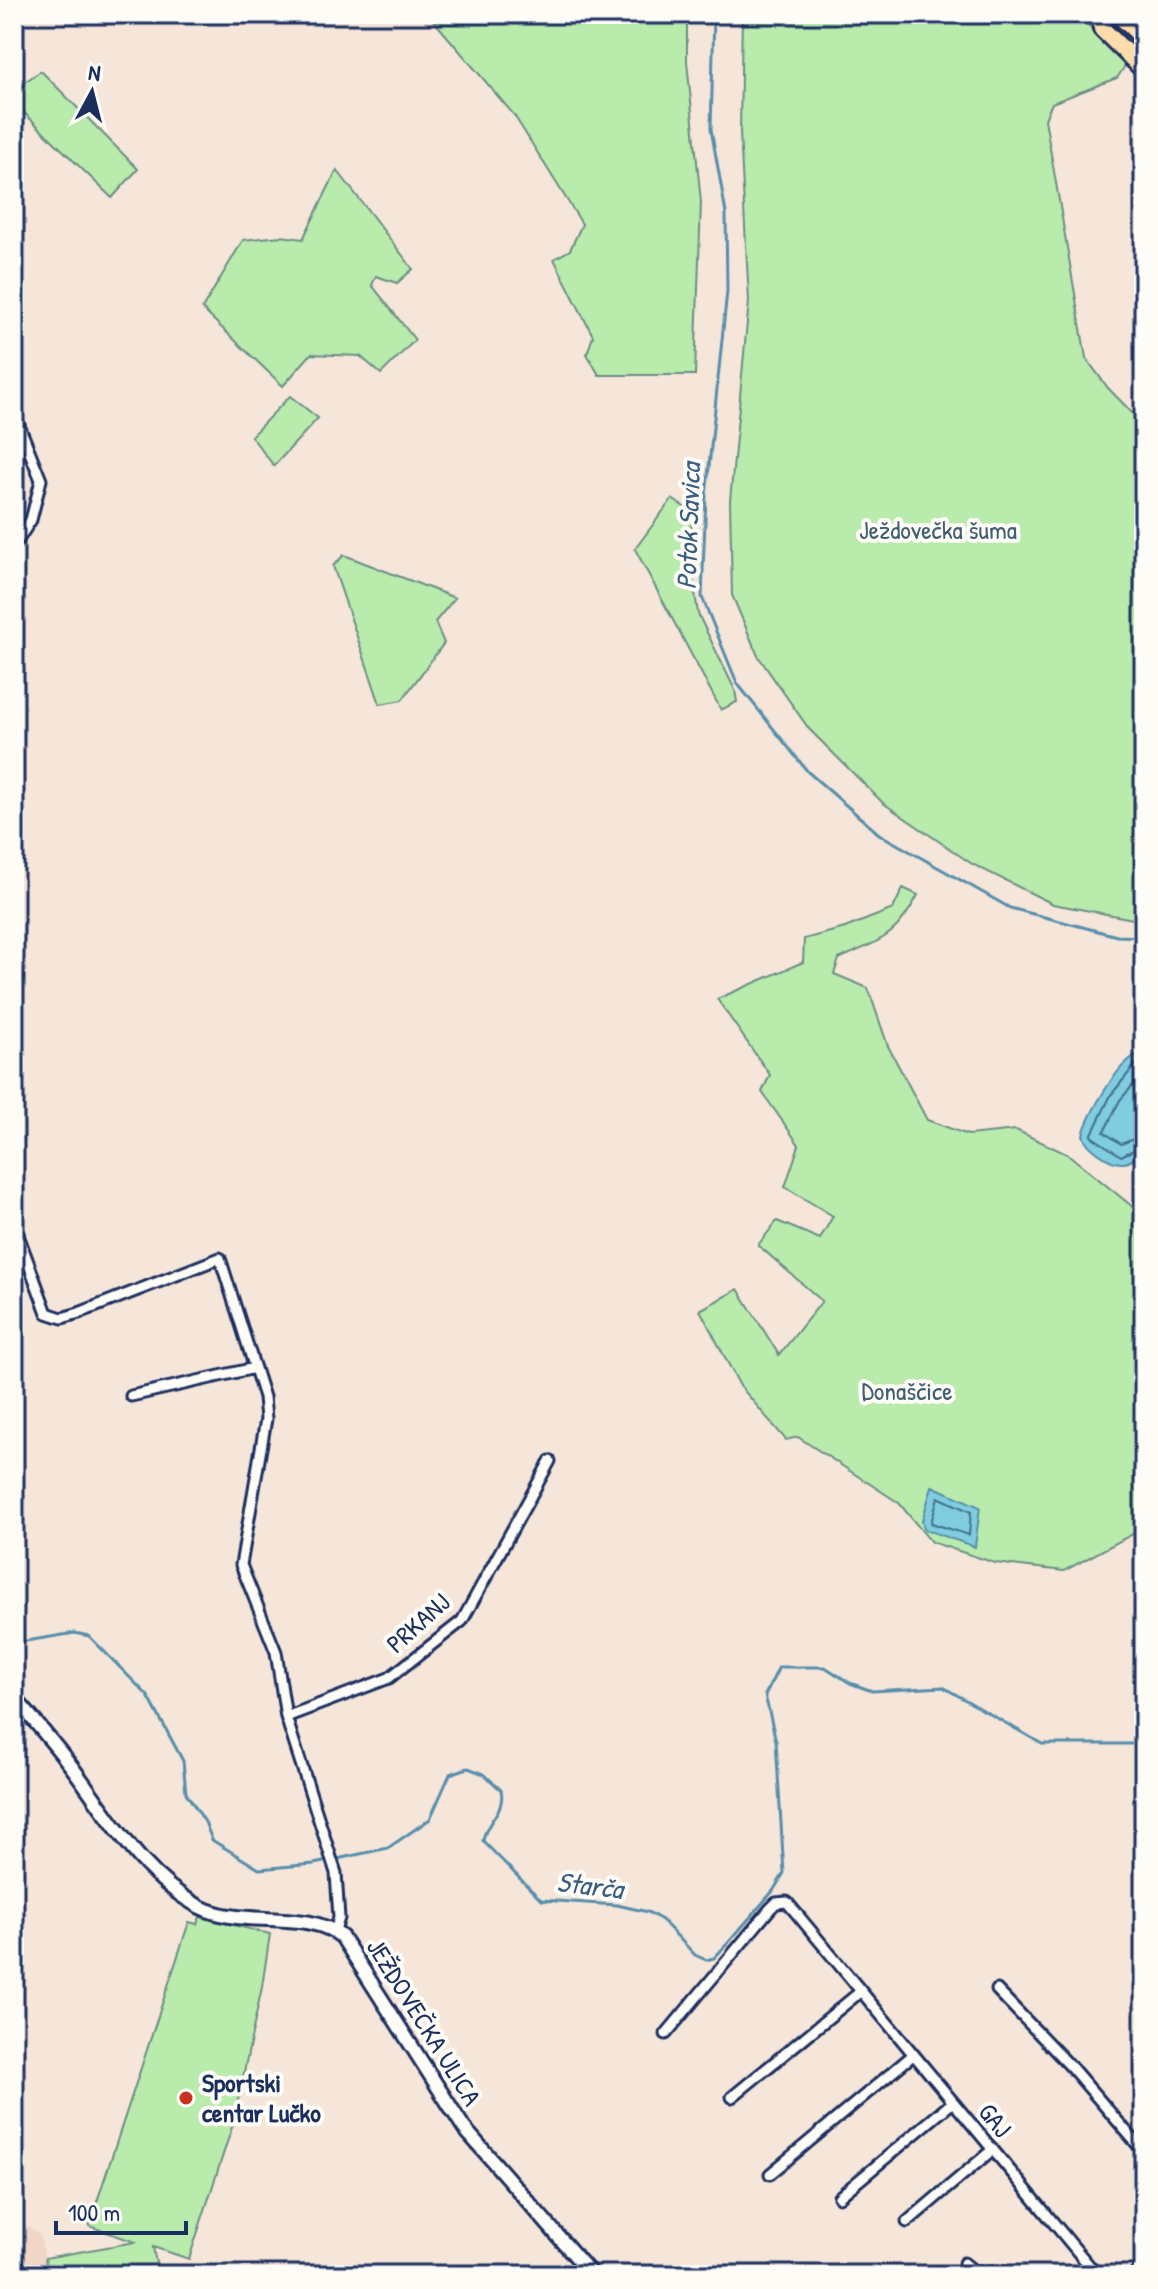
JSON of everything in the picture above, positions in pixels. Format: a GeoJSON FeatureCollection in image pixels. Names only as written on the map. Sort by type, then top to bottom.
{"type":"FeatureCollection","features":[{"type":"Feature","properties":{"kind":"highway"},"geometry":{"type":"LineString","coordinates":[[1118,14],[1144,39]]}},
{"type":"Feature","properties":{"kind":"highway"},"geometry":{"type":"LineString","coordinates":[[1098,16],[1144,61]]}},
{"type":"Feature","properties":{"kind":"highway"},"geometry":{"type":"LineString","coordinates":[[1098,16],[1102,29],[1144,70]]}},
{"type":"Feature","properties":{"kind":"main road","name":"JEŽDOVEČKA ULICA"},"geometry":{"type":"LineString","coordinates":[[14,1697],[70,1764],[121,1835],[152,1872],[175,1891],[219,1914],[252,1921],[316,1924],[335,1931],[350,1945],[464,2128],[592,2275]]}},
{"type":"Feature","properties":{"kind":"street"},"geometry":{"type":"LineString","coordinates":[[14,413],[41,480],[31,520],[14,546]]}},
{"type":"Feature","properties":{"kind":"street"},"geometry":{"type":"LineString","coordinates":[[18,1235],[47,1313],[56,1317],[79,1313],[220,1258],[255,1368],[266,1419],[241,1565],[276,1652],[286,1717],[335,1869],[339,1918],[335,1931]]}},
{"type":"Feature","properties":{"kind":"street"},"geometry":{"type":"LineString","coordinates":[[131,1396],[255,1368]]}},
{"type":"Feature","properties":{"kind":"street","name":"PRKANJ"},"geometry":{"type":"LineString","coordinates":[[286,1717],[389,1678],[462,1621],[550,1461]]}},
{"type":"Feature","properties":{"kind":"street","name":"GAJ"},"geometry":{"type":"LineString","coordinates":[[666,2034],[770,1909],[782,1901],[791,1906],[991,2151],[1097,2275]]}},
{"type":"Feature","properties":{"kind":"street"},"geometry":{"type":"LineString","coordinates":[[997,1990],[1072,2068],[1144,2152]]}},
{"type":"Feature","properties":{"kind":"street"},"geometry":{"type":"LineString","coordinates":[[732,2097],[860,1992]]}},
{"type":"Feature","properties":{"kind":"street"},"geometry":{"type":"LineString","coordinates":[[770,2174],[913,2055]]}},
{"type":"Feature","properties":{"kind":"street"},"geometry":{"type":"LineString","coordinates":[[839,2197],[953,2102]]}},
{"type":"Feature","properties":{"kind":"street"},"geometry":{"type":"LineString","coordinates":[[907,2222],[991,2151]]}},
{"type":"Feature","properties":{"kind":"street"},"geometry":{"type":"LineString","coordinates":[[964,2263],[979,2275]]}},
{"type":"Feature","properties":{"kind":"street"},"geometry":{"type":"LineString","coordinates":[[1134,2275],[1144,2265]]}},
{"type":"Feature","properties":{"kind":"shaded area"},"geometry":{"type":"Polygon","coordinates":[[[14,2218],[40,2234],[48,2275],[14,2275],[14,2218]]]}},
{"type":"Feature","properties":{"kind":"green space"},"geometry":{"type":"Polygon","coordinates":[[[424,14],[687,14],[687,61],[701,202],[695,375],[599,375],[587,354],[593,336],[554,259],[570,250],[582,224],[514,115],[435,22],[424,14]]]}},
{"type":"Feature","properties":{"kind":"green space","name":"Ježdovečka šuma"},"geometry":{"type":"Polygon","coordinates":[[[742,14],[1077,14],[1127,63],[1117,78],[1052,103],[1045,119],[1086,358],[1108,388],[1144,425],[1144,921],[1053,904],[972,864],[883,803],[809,729],[758,656],[732,595],[730,501],[749,301],[740,133],[742,14]]]}},
{"type":"Feature","properties":{"kind":"green space"},"geometry":{"type":"Polygon","coordinates":[[[41,71],[138,169],[112,198],[14,103],[14,89],[41,71]]]}},
{"type":"Feature","properties":{"kind":"green space"},"geometry":{"type":"Polygon","coordinates":[[[337,170],[413,269],[397,283],[376,276],[372,285],[415,340],[381,374],[360,356],[311,354],[283,386],[202,309],[243,240],[281,236],[303,239],[337,170]]]}},
{"type":"Feature","properties":{"kind":"green space"},"geometry":{"type":"Polygon","coordinates":[[[290,396],[318,418],[274,466],[251,436],[290,396]]]}},
{"type":"Feature","properties":{"kind":"green space"},"geometry":{"type":"Polygon","coordinates":[[[672,499],[692,512],[690,558],[698,614],[735,690],[737,702],[721,710],[635,549],[672,499]]]}},
{"type":"Feature","properties":{"kind":"green space"},"geometry":{"type":"Polygon","coordinates":[[[344,555],[455,598],[435,622],[444,643],[402,700],[380,704],[333,566],[344,555]]]}},
{"type":"Feature","properties":{"kind":"green space","name":"Donaščice"},"geometry":{"type":"Polygon","coordinates":[[[903,888],[918,895],[902,921],[886,936],[839,959],[834,974],[868,988],[888,1046],[927,1120],[968,1135],[1016,1130],[1069,1155],[1144,1216],[1144,1528],[1064,1571],[995,1563],[931,1542],[899,1503],[798,1437],[786,1440],[740,1386],[700,1310],[738,1289],[779,1355],[822,1301],[758,1245],[777,1221],[820,1239],[833,1216],[785,1187],[799,1145],[762,1092],[770,1075],[717,999],[803,962],[804,939],[845,928],[893,909],[903,888]]]}},
{"type":"Feature","properties":{"kind":"green space","name":"Sportski centar Lučko"},"geometry":{"type":"Polygon","coordinates":[[[200,1917],[270,1934],[233,2124],[189,2259],[153,2247],[158,2275],[48,2275],[45,2258],[135,2242],[89,2226],[189,1922],[197,1924],[200,1917]]]}},
{"type":"Feature","properties":{"kind":"water"},"geometry":{"type":"Polygon","coordinates":[[[1140,1054],[1144,1057],[1144,1149],[1129,1162],[1118,1163],[1105,1158],[1083,1135],[1098,1102],[1115,1076],[1140,1054]]]}},
{"type":"Feature","properties":{"kind":"water"},"geometry":{"type":"Polygon","coordinates":[[[932,1486],[980,1507],[975,1547],[924,1529],[922,1521],[932,1486]]]}},
{"type":"Feature","properties":{"kind":"waterway","name":"Potok Savica"},"geometry":{"type":"LineString","coordinates":[[714,14],[711,129],[726,213],[727,291],[706,496],[702,597],[737,683],[808,772],[879,834],[1010,908],[1117,936],[1144,937]]}},
{"type":"Feature","properties":{"kind":"waterway","name":"Starča"},"geometry":{"type":"LineString","coordinates":[[14,1643],[75,1633],[89,1636],[148,1696],[183,1761],[186,1793],[205,1822],[212,1840],[259,1869],[314,1864],[388,1848],[430,1819],[450,1774],[468,1768],[484,1774],[501,1790],[501,1804],[483,1841],[541,1900],[617,1905],[648,1912],[662,1920],[695,1955],[706,1960],[714,1958],[728,1943],[773,1891],[784,1873],[776,1741],[765,1695],[779,1667],[825,1667],[850,1683],[872,1691],[943,1687],[1042,1744],[1144,1744]]}},
{"type":"Feature","properties":{"kind":"place","name":"Sportski centar Lučko"},"geometry":{"type":"Point","coordinates":[186,2098]}}]}
